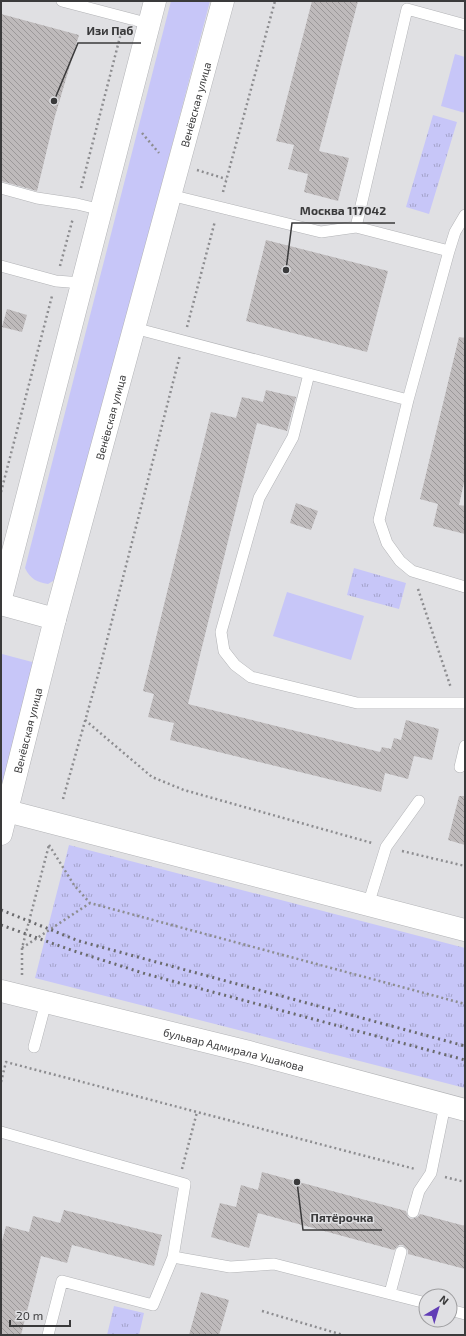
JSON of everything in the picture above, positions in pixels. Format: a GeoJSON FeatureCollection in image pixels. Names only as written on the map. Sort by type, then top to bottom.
{"type":"FeatureCollection","features":[{"type":"Feature","properties":{"kind":"main road"},"geometry":{"type":"LineString","coordinates":[[1,598],[155,1]]}},
{"type":"Feature","properties":{"kind":"main road","name":"Венёвская улица"},"geometry":{"type":"LineString","coordinates":[[1,834],[55,619],[223,1]]}},
{"type":"Feature","properties":{"kind":"main road"},"geometry":{"type":"LineString","coordinates":[[1,604],[55,619]]}},
{"type":"Feature","properties":{"kind":"main road"},"geometry":{"type":"LineString","coordinates":[[7,811],[465,930]]}},
{"type":"Feature","properties":{"kind":"main road","name":"бульвар Адмирала Ушакова"},"geometry":{"type":"LineString","coordinates":[[1,991],[249,1052],[455,1107]]}},
{"type":"Feature","properties":{"kind":"lane"},"geometry":{"type":"LineString","coordinates":[[62,1],[150,24]]}},
{"type":"Feature","properties":{"kind":"lane"},"geometry":{"type":"LineString","coordinates":[[356,227],[407,9],[465,25]]}},
{"type":"Feature","properties":{"kind":"lane"},"geometry":{"type":"LineString","coordinates":[[1,188],[37,198],[77,204],[102,210]]}},
{"type":"Feature","properties":{"kind":"lane"},"geometry":{"type":"LineString","coordinates":[[170,195],[218,208],[321,232],[356,227],[449,251]]}},
{"type":"Feature","properties":{"kind":"lane"},"geometry":{"type":"LineString","coordinates":[[465,215],[456,232],[449,251],[408,400],[378,520],[387,543],[400,561],[412,571],[465,587]]}},
{"type":"Feature","properties":{"kind":"lane"},"geometry":{"type":"LineString","coordinates":[[1,266],[56,281],[82,283]]}},
{"type":"Feature","properties":{"kind":"lane"},"geometry":{"type":"LineString","coordinates":[[134,328],[408,400]]}},
{"type":"Feature","properties":{"kind":"lane"},"geometry":{"type":"LineString","coordinates":[[309,374],[293,437],[259,498],[221,632],[224,651],[235,665],[252,677],[357,703],[461,703]]}},
{"type":"Feature","properties":{"kind":"lane"},"geometry":{"type":"LineString","coordinates":[[460,767],[465,746]]}},
{"type":"Feature","properties":{"kind":"lane"},"geometry":{"type":"LineString","coordinates":[[368,905],[386,847],[419,801]]}},
{"type":"Feature","properties":{"kind":"lane"},"geometry":{"type":"LineString","coordinates":[[34,1047],[46,1002]]}},
{"type":"Feature","properties":{"kind":"lane"},"geometry":{"type":"LineString","coordinates":[[413,1212],[419,1192],[431,1173],[455,1107]]}},
{"type":"Feature","properties":{"kind":"lane"},"geometry":{"type":"LineString","coordinates":[[1,1132],[185,1184],[173,1257],[153,1305],[62,1281],[48,1335]]}},
{"type":"Feature","properties":{"kind":"lane"},"geometry":{"type":"LineString","coordinates":[[390,1293],[401,1252]]}},
{"type":"Feature","properties":{"kind":"lane"},"geometry":{"type":"LineString","coordinates":[[173,1257],[230,1267],[274,1264],[418,1301]]}},
{"type":"Feature","properties":{"kind":"path"},"geometry":{"type":"LineString","coordinates":[[63,799],[86,720],[218,208],[275,1]]}},
{"type":"Feature","properties":{"kind":"path"},"geometry":{"type":"LineString","coordinates":[[1,492],[2,481],[77,204],[125,17]]}},
{"type":"Feature","properties":{"kind":"path"},"geometry":{"type":"LineString","coordinates":[[412,571],[461,703]]}},
{"type":"Feature","properties":{"kind":"path"},"geometry":{"type":"LineString","coordinates":[[86,720],[152,777],[184,790],[386,847],[465,866]]}},
{"type":"Feature","properties":{"kind":"path"},"geometry":{"type":"LineString","coordinates":[[22,981],[22,948],[49,845],[74,885],[90,903],[465,1004]]}},
{"type":"Feature","properties":{"kind":"path"},"geometry":{"type":"LineString","coordinates":[[22,948],[90,903]]}},
{"type":"Feature","properties":{"kind":"path"},"geometry":{"type":"LineString","coordinates":[[1,1082],[6,1062],[465,1182]]}},
{"type":"Feature","properties":{"kind":"path"},"geometry":{"type":"LineString","coordinates":[[178,1182],[197,1112]]}},
{"type":"Feature","properties":{"kind":"path"},"geometry":{"type":"LineString","coordinates":[[262,1311],[343,1335]]}},
{"type":"Feature","properties":{"kind":"green space"},"geometry":{"type":"Polygon","coordinates":[[[171,1],[210,1],[58,578],[48,584],[37,581],[27,572],[25,568],[171,1]]]}},
{"type":"Feature","properties":{"kind":"green space"},"geometry":{"type":"Polygon","coordinates":[[[455,54],[465,57],[465,113],[441,106],[455,54]]]}},
{"type":"Feature","properties":{"kind":"green space"},"geometry":{"type":"Polygon","coordinates":[[[433,115],[457,122],[429,214],[406,207],[433,115]]]}},
{"type":"Feature","properties":{"kind":"green space"},"geometry":{"type":"Polygon","coordinates":[[[354,568],[406,583],[399,609],[347,595],[354,568]]]}},
{"type":"Feature","properties":{"kind":"green space"},"geometry":{"type":"Polygon","coordinates":[[[287,592],[364,616],[351,660],[273,636],[287,592]]]}},
{"type":"Feature","properties":{"kind":"green space"},"geometry":{"type":"Polygon","coordinates":[[[2,654],[36,663],[1,799],[1,658],[2,654]]]}},
{"type":"Feature","properties":{"kind":"green space"},"geometry":{"type":"Polygon","coordinates":[[[69,845],[465,948],[465,1088],[35,978],[69,845]]]}},
{"type":"Feature","properties":{"kind":"green space"},"geometry":{"type":"Polygon","coordinates":[[[114,1306],[144,1313],[139,1335],[107,1335],[114,1306]]]}},
{"type":"Feature","properties":{"kind":"building"},"geometry":{"type":"Polygon","coordinates":[[[312,1],[358,1],[319,151],[349,158],[338,201],[304,192],[308,174],[288,169],[294,145],[276,141],[312,1]]]}},
{"type":"Feature","properties":{"kind":"building"},"geometry":{"type":"Polygon","coordinates":[[[1,14],[79,35],[55,116],[37,191],[1,181],[1,14]]]}},
{"type":"Feature","properties":{"kind":"building"},"geometry":{"type":"Polygon","coordinates":[[[266,240],[388,271],[367,352],[246,321],[266,240]]]}},
{"type":"Feature","properties":{"kind":"building"},"geometry":{"type":"Polygon","coordinates":[[[7,309],[27,315],[22,332],[2,327],[7,309]]]}},
{"type":"Feature","properties":{"kind":"building"},"geometry":{"type":"Polygon","coordinates":[[[459,337],[465,338],[465,478],[459,505],[465,506],[465,534],[433,526],[438,504],[420,499],[459,337]]]}},
{"type":"Feature","properties":{"kind":"building"},"geometry":{"type":"Polygon","coordinates":[[[266,390],[296,397],[287,431],[257,423],[188,704],[380,752],[382,747],[391,749],[394,738],[401,740],[406,720],[439,729],[432,760],[414,756],[408,779],[385,773],[381,792],[170,740],[174,723],[148,717],[154,694],[143,691],[211,412],[236,418],[242,397],[263,402],[266,390]]]}},
{"type":"Feature","properties":{"kind":"building"},"geometry":{"type":"Polygon","coordinates":[[[296,503],[318,511],[311,530],[290,523],[296,503]]]}},
{"type":"Feature","properties":{"kind":"building"},"geometry":{"type":"Polygon","coordinates":[[[459,796],[465,796],[465,845],[448,840],[459,796]]]}},
{"type":"Feature","properties":{"kind":"building"},"geometry":{"type":"Polygon","coordinates":[[[262,1172],[406,1211],[408,1217],[411,1219],[418,1217],[420,1214],[465,1226],[465,1269],[408,1254],[408,1250],[403,1245],[399,1245],[394,1250],[258,1213],[249,1248],[211,1237],[220,1203],[236,1207],[241,1185],[258,1190],[262,1172]]]}},
{"type":"Feature","properties":{"kind":"building"},"geometry":{"type":"Polygon","coordinates":[[[64,1210],[162,1235],[154,1266],[72,1245],[67,1263],[41,1256],[21,1335],[1,1335],[1,1245],[6,1226],[29,1232],[33,1216],[60,1223],[64,1210]]]}},
{"type":"Feature","properties":{"kind":"building"},"geometry":{"type":"Polygon","coordinates":[[[201,1292],[229,1300],[219,1335],[189,1335],[201,1292]]]}},
{"type":"Feature","properties":{"kind":"railway"},"geometry":{"type":"LineString","coordinates":[[1,910],[79,941],[465,1046]]}},
{"type":"Feature","properties":{"kind":"railway"},"geometry":{"type":"LineString","coordinates":[[1,925],[74,951],[146,974],[465,1060]]}},
{"type":"Feature","properties":{"kind":"place","name":"Изи Паб"},"geometry":{"type":"Point","coordinates":[54,101]}},
{"type":"Feature","properties":{"kind":"place","name":"Москва 117042"},"geometry":{"type":"Point","coordinates":[286,270]}},
{"type":"Feature","properties":{"kind":"place","name":"Пятёрочка"},"geometry":{"type":"Point","coordinates":[297,1182]}}]}
